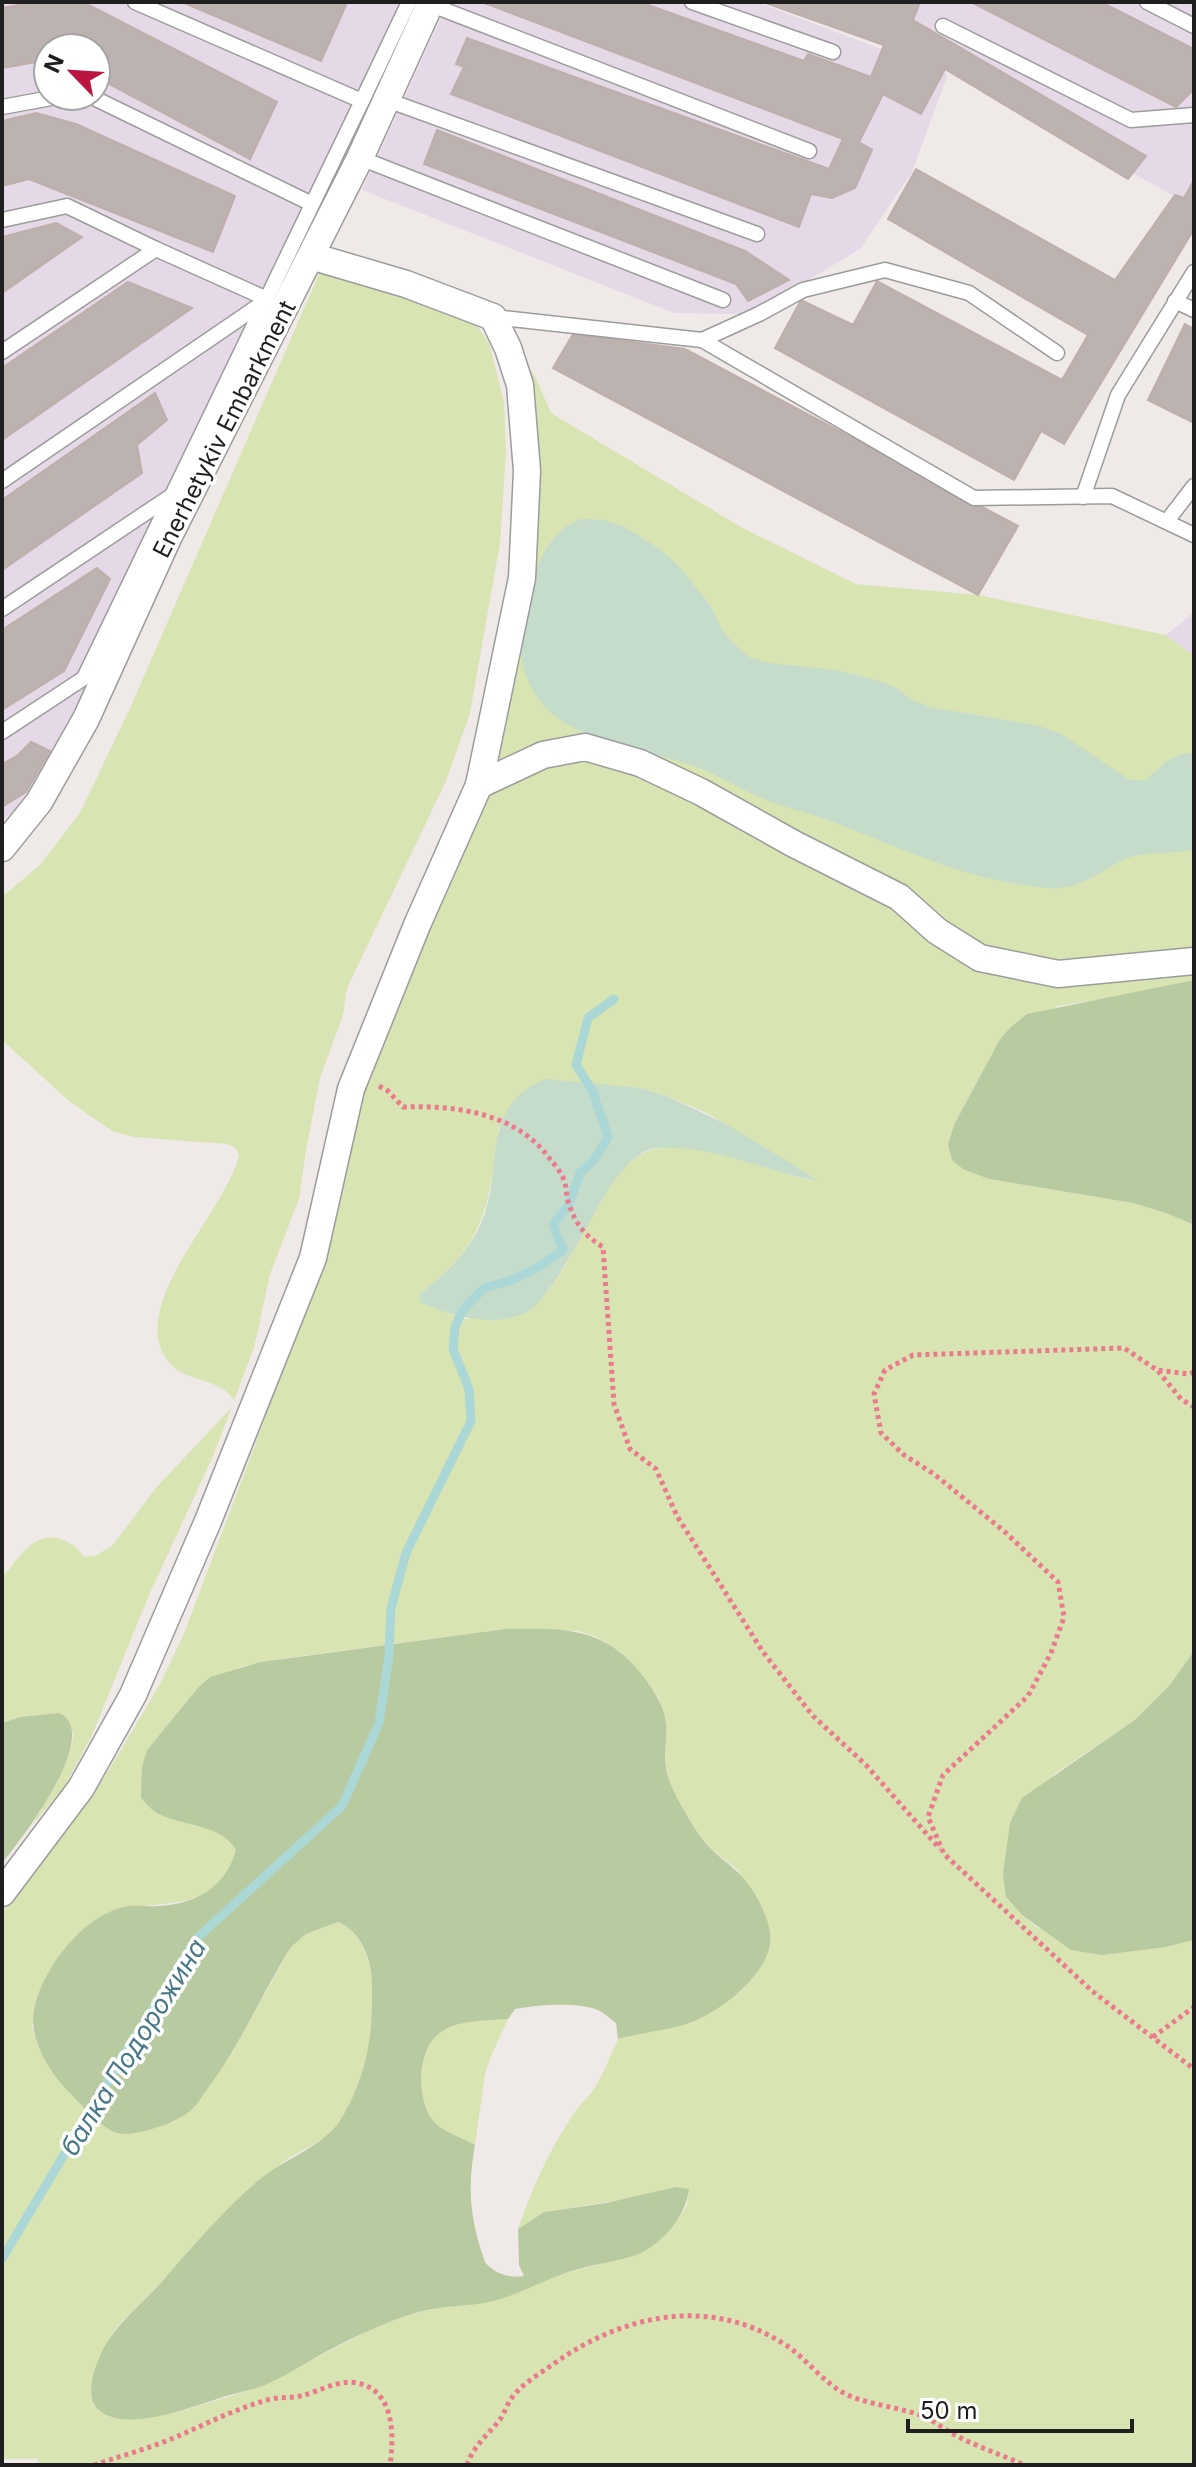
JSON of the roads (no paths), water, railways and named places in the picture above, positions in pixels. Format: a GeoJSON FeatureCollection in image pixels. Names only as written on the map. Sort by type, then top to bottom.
{"type":"FeatureCollection","features":[{"type":"Feature","properties":{"kind":"street","name":"Enerhetykiv Embarkment"},"geometry":{"type":"LineString","coordinates":[[2,848],[39,802],[86,719],[168,538],[360,158],[375,100],[424,3]]}},
{"type":"Feature","properties":{"kind":"street"},"geometry":{"type":"LineString","coordinates":[[2,1893],[81,1788],[133,1695],[208,1521],[313,1258],[351,1089],[417,925],[479,785],[522,578],[527,471],[520,385],[508,348],[493,317],[406,284],[311,256]]}},
{"type":"Feature","properties":{"kind":"street"},"geometry":{"type":"LineString","coordinates":[[479,785],[543,755],[585,747],[640,763],[701,792],[899,897],[937,931],[980,958],[1058,974],[1194,961]]}},
{"type":"Feature","properties":{"kind":"lane"},"geometry":{"type":"LineString","coordinates":[[135,2],[375,100],[757,234]]}},
{"type":"Feature","properties":{"kind":"lane"},"geometry":{"type":"LineString","coordinates":[[692,2],[833,52]]}},
{"type":"Feature","properties":{"kind":"lane"},"geometry":{"type":"LineString","coordinates":[[1147,2],[1194,26]]}},
{"type":"Feature","properties":{"kind":"lane"},"geometry":{"type":"LineString","coordinates":[[424,3],[809,151]]}},
{"type":"Feature","properties":{"kind":"lane"},"geometry":{"type":"LineString","coordinates":[[943,26],[1131,120],[1194,115]]}},
{"type":"Feature","properties":{"kind":"lane"},"geometry":{"type":"LineString","coordinates":[[2,732],[84,678],[312,204],[375,100]]}},
{"type":"Feature","properties":{"kind":"lane"},"geometry":{"type":"LineString","coordinates":[[2,107],[32,102]]}},
{"type":"Feature","properties":{"kind":"lane"},"geometry":{"type":"LineString","coordinates":[[112,107],[312,204]]}},
{"type":"Feature","properties":{"kind":"lane"},"geometry":{"type":"LineString","coordinates":[[360,158],[723,300]]}},
{"type":"Feature","properties":{"kind":"lane"},"geometry":{"type":"LineString","coordinates":[[2,220],[67,206],[267,299]]}},
{"type":"Feature","properties":{"kind":"lane"},"geometry":{"type":"LineString","coordinates":[[2,352],[156,249]]}},
{"type":"Feature","properties":{"kind":"lane"},"geometry":{"type":"LineString","coordinates":[[702,340],[803,290],[885,270],[969,293],[1057,353]]}},
{"type":"Feature","properties":{"kind":"lane"},"geometry":{"type":"LineString","coordinates":[[1083,497],[1118,395],[1194,272]]}},
{"type":"Feature","properties":{"kind":"lane"},"geometry":{"type":"LineString","coordinates":[[2,481],[267,299]]}},
{"type":"Feature","properties":{"kind":"lane"},"geometry":{"type":"LineString","coordinates":[[1175,301],[1194,310]]}},
{"type":"Feature","properties":{"kind":"lane"},"geometry":{"type":"LineString","coordinates":[[493,317],[702,340],[974,498],[1112,496],[1194,535]]}},
{"type":"Feature","properties":{"kind":"lane"},"geometry":{"type":"LineString","coordinates":[[1167,521],[1194,486]]}},
{"type":"Feature","properties":{"kind":"lane"},"geometry":{"type":"LineString","coordinates":[[2,609],[172,496]]}},
{"type":"Feature","properties":{"kind":"waterway","name":"балка Подорожина"},"geometry":{"type":"LineString","coordinates":[[2,2259],[197,1938],[342,1806],[379,1723],[389,1655],[391,1608],[406,1553],[471,1421],[469,1389],[453,1349],[455,1327],[462,1311],[484,1288],[512,1280],[539,1267],[563,1250],[553,1225],[569,1204],[580,1173],[595,1159],[608,1137],[592,1090],[576,1065],[588,1018],[614,999]]}}]}
